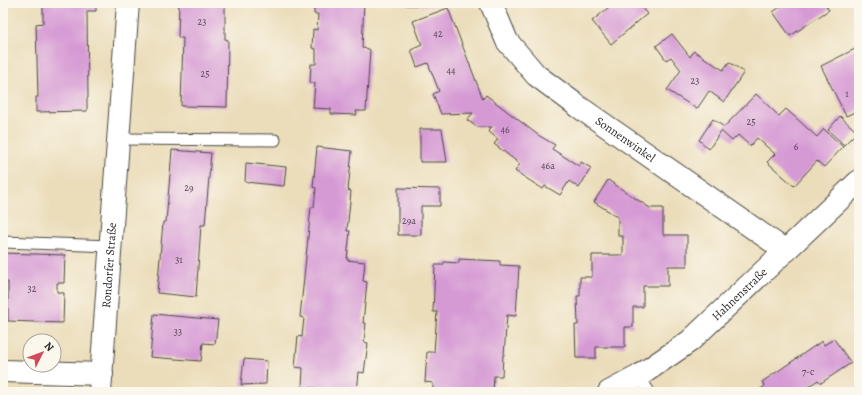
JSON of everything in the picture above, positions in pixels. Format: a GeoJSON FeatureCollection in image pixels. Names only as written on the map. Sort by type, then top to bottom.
{"type":"FeatureCollection","features":[{"type":"Feature","properties":{"kind":"street","name":"Rondorfer Straße"},"geometry":{"type":"LineString","coordinates":[[101,383],[128,3]]}},
{"type":"Feature","properties":{"kind":"street","name":"Sonnenwinkel"},"geometry":{"type":"LineString","coordinates":[[490,3],[507,41],[536,75],[579,107],[786,251]]}},
{"type":"Feature","properties":{"kind":"street","name":"Hahnenstraße"},"geometry":{"type":"LineString","coordinates":[[609,392],[644,384],[859,181]]}},
{"type":"Feature","properties":{"kind":"street"},"geometry":{"type":"LineString","coordinates":[[3,371],[101,383]]}},
{"type":"Feature","properties":{"kind":"lane"},"geometry":{"type":"LineString","coordinates":[[119,139],[275,140]]}},
{"type":"Feature","properties":{"kind":"lane"},"geometry":{"type":"LineString","coordinates":[[3,242],[111,246]]}},
{"type":"Feature","properties":{"kind":"building"},"geometry":{"type":"Polygon","coordinates":[[[43,3],[96,3],[96,11],[87,11],[87,111],[36,112],[36,97],[38,97],[36,24],[43,23],[43,3]]]}},
{"type":"Feature","properties":{"kind":"building"},"geometry":{"type":"Polygon","coordinates":[[[179,3],[225,3],[225,39],[228,40],[227,107],[181,106],[183,38],[178,38],[179,3]]]}},
{"type":"Feature","properties":{"kind":"building"},"geometry":{"type":"Polygon","coordinates":[[[314,3],[364,3],[362,48],[370,50],[366,111],[356,111],[357,115],[331,114],[331,109],[313,108],[315,83],[310,83],[311,64],[316,64],[316,49],[312,48],[313,29],[317,30],[318,14],[314,14],[314,3]]]}},
{"type":"Feature","properties":{"kind":"building"},"geometry":{"type":"Polygon","coordinates":[[[406,3],[439,3],[439,6],[406,5],[406,3]]]}},
{"type":"Feature","properties":{"kind":"building"},"geometry":{"type":"Polygon","coordinates":[[[614,3],[638,3],[647,14],[611,44],[592,21],[614,3]]]}},
{"type":"Feature","properties":{"kind":"building"},"geometry":{"type":"Polygon","coordinates":[[[786,3],[824,3],[829,10],[790,36],[773,12],[786,3]]]}},
{"type":"Feature","properties":{"kind":"building"},"geometry":{"type":"Polygon","coordinates":[[[448,8],[483,99],[486,95],[538,135],[555,145],[552,149],[579,166],[581,162],[591,168],[579,188],[569,181],[560,195],[545,186],[543,189],[515,171],[520,164],[494,144],[498,139],[488,131],[492,127],[477,127],[467,120],[473,113],[441,114],[433,94],[439,91],[428,63],[417,67],[411,50],[422,45],[413,21],[448,8]]]}},
{"type":"Feature","properties":{"kind":"building"},"geometry":{"type":"Polygon","coordinates":[[[672,34],[690,57],[694,51],[723,70],[729,62],[744,72],[724,102],[709,91],[697,109],[667,90],[681,70],[671,57],[666,60],[656,46],[672,34]]]}},
{"type":"Feature","properties":{"kind":"building"},"geometry":{"type":"Polygon","coordinates":[[[859,47],[859,71],[857,72],[859,77],[859,110],[846,116],[821,66],[859,47]]]}},
{"type":"Feature","properties":{"kind":"building"},"geometry":{"type":"Polygon","coordinates":[[[756,94],[779,116],[786,109],[817,137],[824,129],[843,147],[824,167],[817,161],[794,186],[767,162],[775,154],[757,138],[750,146],[738,135],[732,141],[721,131],[709,149],[699,140],[713,119],[724,127],[756,94]]]}},
{"type":"Feature","properties":{"kind":"building"},"geometry":{"type":"Polygon","coordinates":[[[840,116],[857,132],[844,145],[828,130],[840,116]]]}},
{"type":"Feature","properties":{"kind":"building"},"geometry":{"type":"Polygon","coordinates":[[[420,129],[442,129],[447,162],[420,162],[420,129]]]}},
{"type":"Feature","properties":{"kind":"building"},"geometry":{"type":"Polygon","coordinates":[[[317,147],[352,151],[348,190],[351,191],[347,231],[350,231],[347,260],[365,262],[363,281],[367,282],[363,323],[366,323],[364,342],[368,343],[364,373],[359,372],[357,392],[336,392],[336,390],[302,387],[303,368],[295,367],[298,336],[302,337],[304,318],[300,317],[311,207],[314,207],[316,188],[313,187],[317,147]]]}},
{"type":"Feature","properties":{"kind":"building"},"geometry":{"type":"Polygon","coordinates":[[[172,150],[211,153],[205,225],[201,225],[196,297],[157,293],[163,222],[166,222],[172,150]]]}},
{"type":"Feature","properties":{"kind":"building"},"geometry":{"type":"Polygon","coordinates":[[[246,163],[286,167],[284,186],[245,182],[246,163]]]}},
{"type":"Feature","properties":{"kind":"building"},"geometry":{"type":"Polygon","coordinates":[[[608,180],[650,208],[663,208],[663,235],[687,235],[687,266],[668,266],[668,286],[643,286],[643,307],[633,307],[633,327],[625,327],[625,347],[596,347],[596,358],[576,358],[575,325],[578,325],[577,296],[580,296],[580,277],[592,277],[592,255],[623,255],[623,236],[618,236],[618,217],[594,202],[608,180]]]}},
{"type":"Feature","properties":{"kind":"building"},"geometry":{"type":"Polygon","coordinates":[[[398,188],[440,189],[440,206],[421,206],[421,235],[398,235],[398,188]]]}},
{"type":"Feature","properties":{"kind":"building"},"geometry":{"type":"Polygon","coordinates":[[[3,253],[65,255],[64,283],[57,283],[57,292],[64,293],[63,323],[8,321],[8,282],[3,282],[3,253]]]}},
{"type":"Feature","properties":{"kind":"building"},"geometry":{"type":"Polygon","coordinates":[[[459,259],[500,261],[500,265],[519,266],[516,316],[507,315],[502,376],[494,376],[493,392],[433,392],[433,383],[425,382],[427,352],[434,352],[437,312],[433,312],[435,265],[443,265],[444,262],[459,263],[459,259]]]}},
{"type":"Feature","properties":{"kind":"building"},"geometry":{"type":"Polygon","coordinates":[[[154,314],[218,320],[215,344],[203,343],[201,361],[150,357],[154,314]]]}},
{"type":"Feature","properties":{"kind":"building"},"geometry":{"type":"Polygon","coordinates":[[[834,339],[851,363],[821,383],[818,380],[800,392],[756,392],[765,386],[762,382],[822,341],[824,345],[834,339]]]}},
{"type":"Feature","properties":{"kind":"building"},"geometry":{"type":"Polygon","coordinates":[[[244,359],[267,361],[266,384],[241,385],[244,359]]]}}]}
